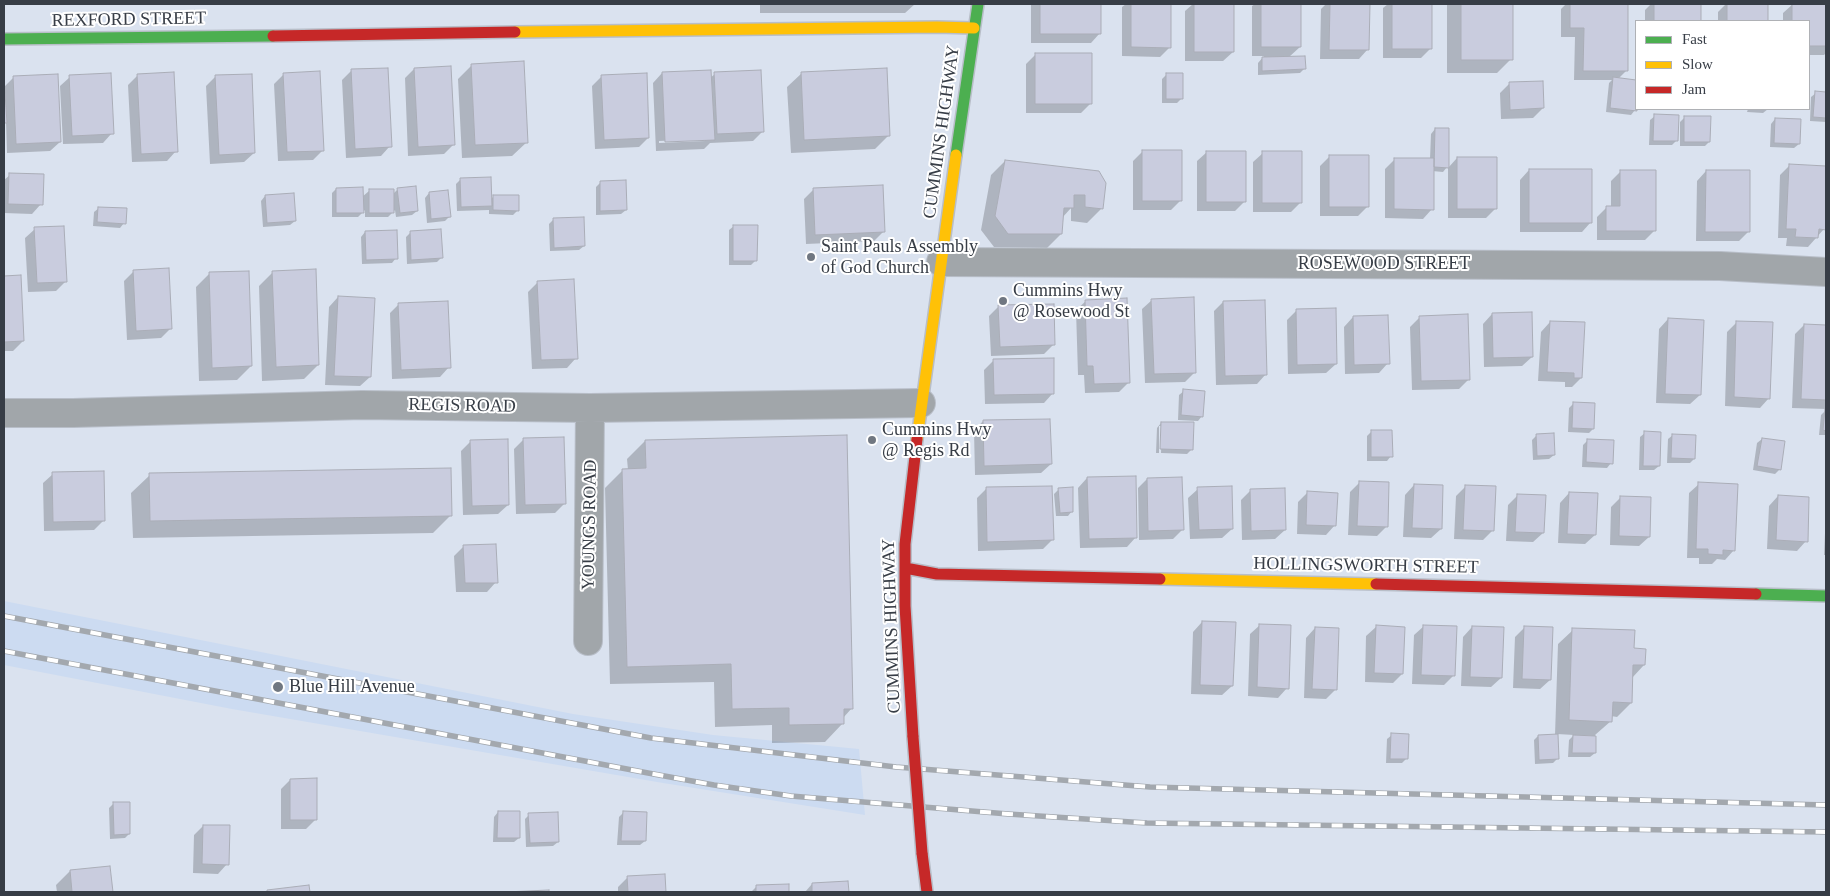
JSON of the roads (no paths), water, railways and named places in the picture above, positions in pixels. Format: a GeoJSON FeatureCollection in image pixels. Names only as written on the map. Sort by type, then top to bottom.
{"type":"FeatureCollection","features":[{"type":"Feature","properties":{"kind":"street","name":"CUMMINS HIGHWAY"},"geometry":{"type":"LineString","coordinates":[[927,892],[913,737],[905,606],[906,527],[921,403],[978,4]]}},
{"type":"Feature","properties":{"kind":"street","name":"REXFORD STREET"},"geometry":{"type":"LineString","coordinates":[[4,39],[974,28]]}},
{"type":"Feature","properties":{"kind":"street","name":"ROSEWOOD STREET"},"geometry":{"type":"LineString","coordinates":[[941,262],[1710,266],[1826,272]]}},
{"type":"Feature","properties":{"kind":"street","name":"REGIS ROAD"},"geometry":{"type":"LineString","coordinates":[[4,413],[73,413],[362,405],[590,408],[921,403]]}},
{"type":"Feature","properties":{"kind":"street","name":"YOUNGS ROAD"},"geometry":{"type":"LineString","coordinates":[[588,642],[590,408]]}},
{"type":"Feature","properties":{"kind":"street","name":"HOLLINGSWORTH STREET"},"geometry":{"type":"LineString","coordinates":[[905,568],[937,574],[1826,596]]}},
{"type":"Feature","properties":{"kind":"railway"},"geometry":{"type":"LineString","coordinates":[[4,616],[651,738],[896,767],[1150,787],[1826,805]]}},
{"type":"Feature","properties":{"kind":"railway"},"geometry":{"type":"LineString","coordinates":[[4,651],[648,773],[791,796],[1008,814],[1147,823],[1826,832]]}},
{"type":"Feature","properties":{"kind":"place","name":"Saint Pauls Assembly of God Church"},"geometry":{"type":"Point","coordinates":[811,257]}},
{"type":"Feature","properties":{"kind":"place","name":"Cummins Hwy @ Rosewood St"},"geometry":{"type":"Point","coordinates":[1003,301]}},
{"type":"Feature","properties":{"kind":"place","name":"Cummins Hwy @ Regis Rd"},"geometry":{"type":"Point","coordinates":[872,440]}},
{"type":"Feature","properties":{"kind":"place","name":"Blue Hill Avenue"},"geometry":{"type":"Point","coordinates":[278,687]}}]}
